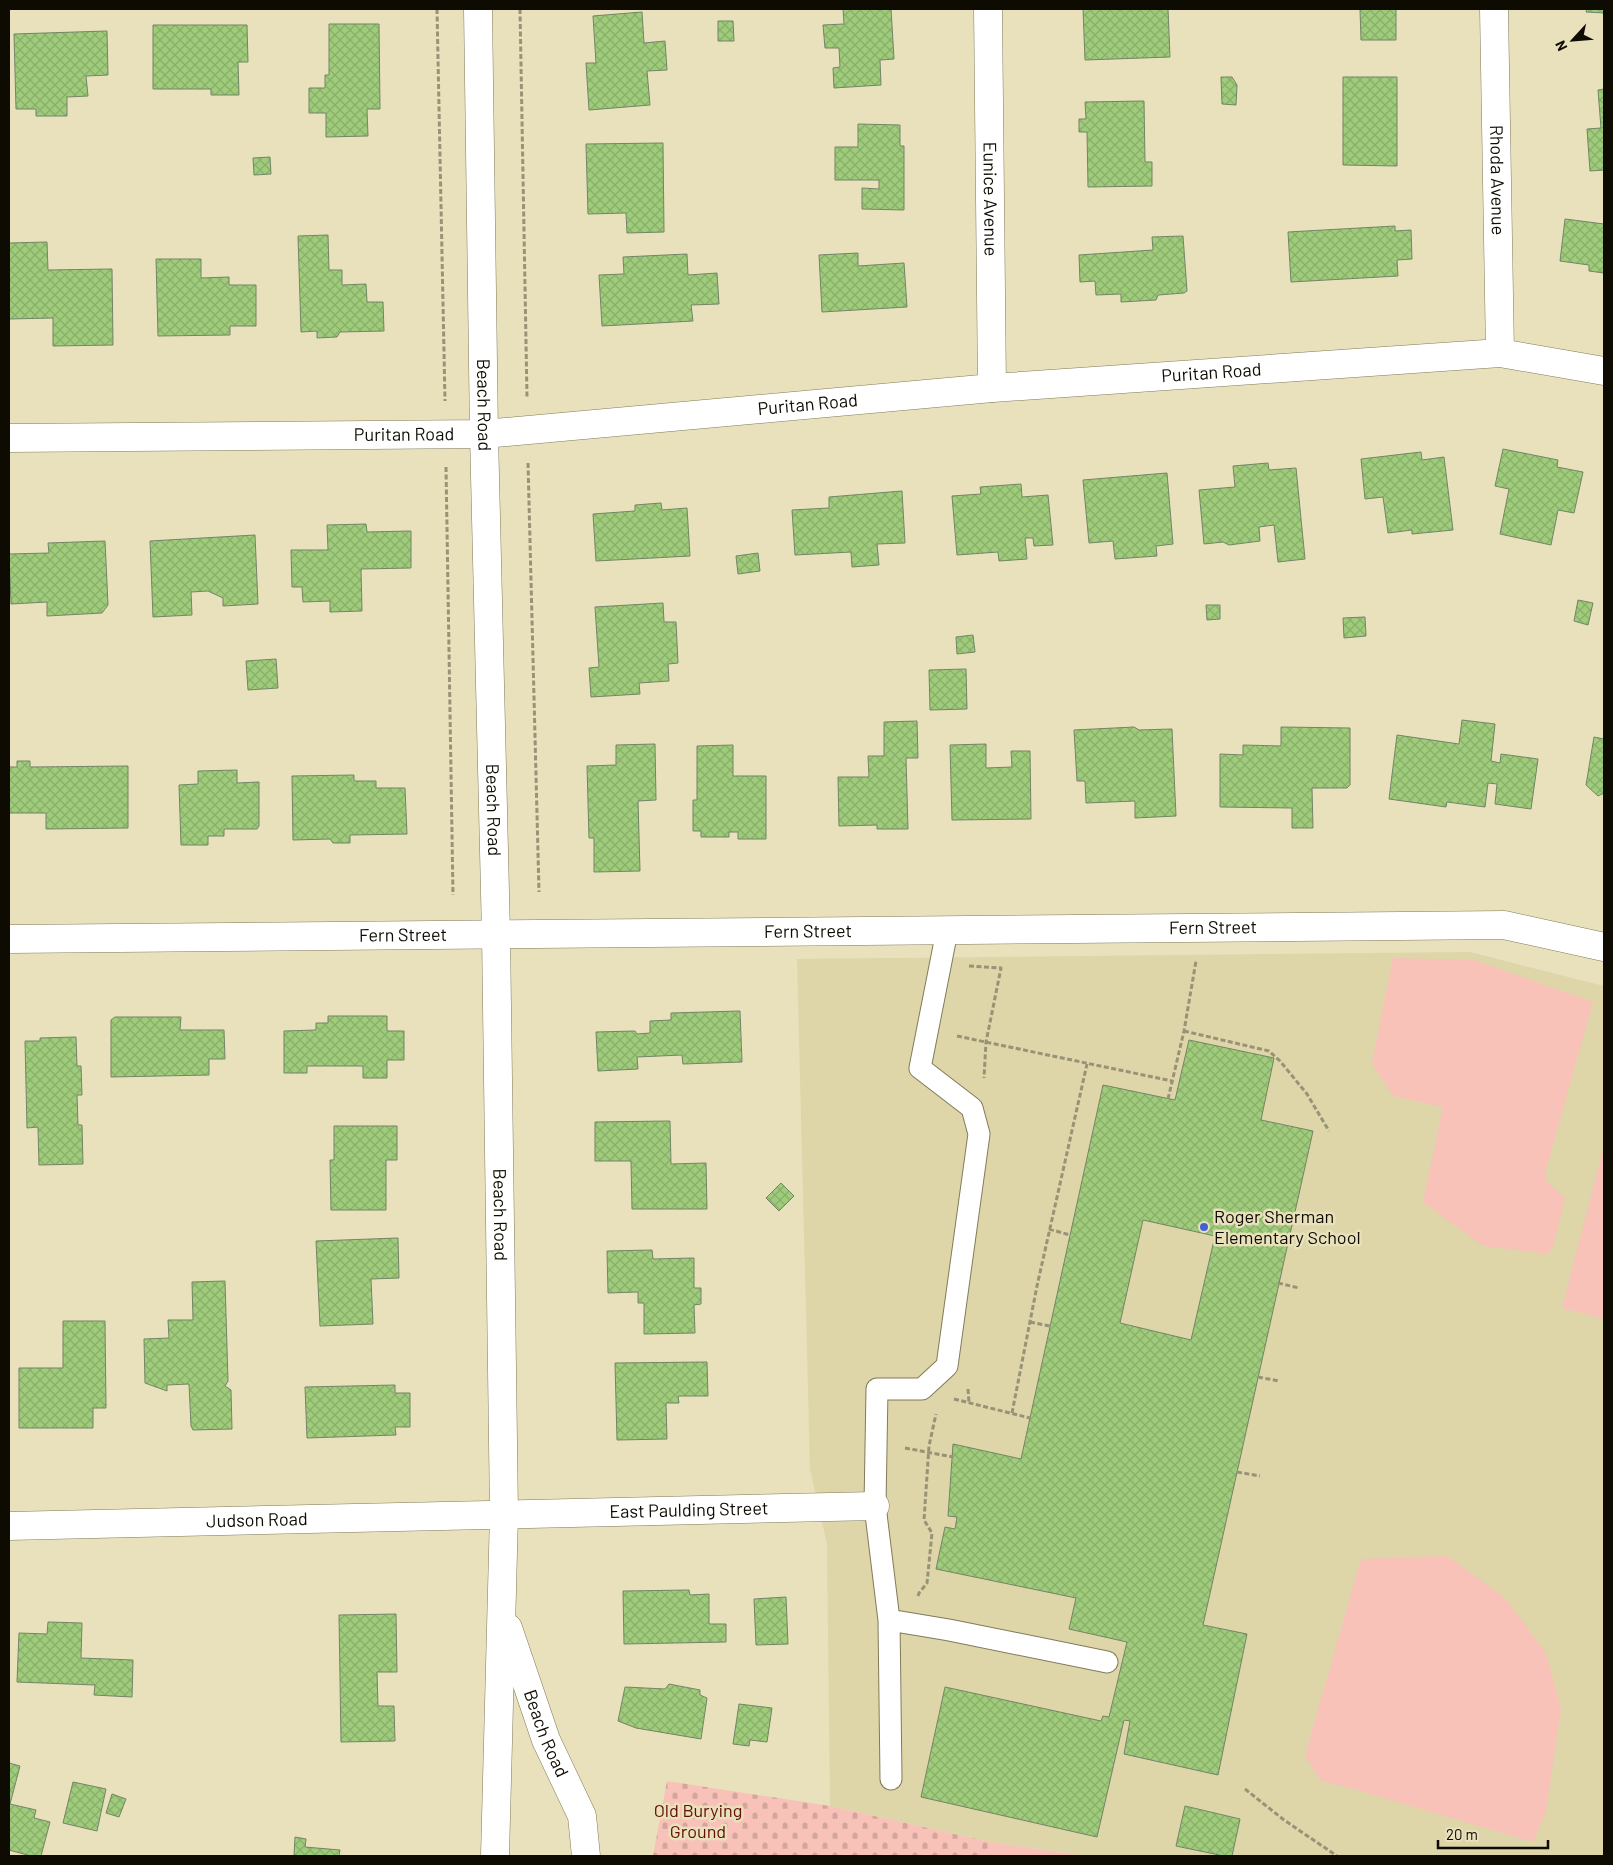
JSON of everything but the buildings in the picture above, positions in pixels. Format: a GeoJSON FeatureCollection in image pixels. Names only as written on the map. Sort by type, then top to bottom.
{"type":"FeatureCollection","features":[{"type":"Feature","properties":{"kind":"street","name":"Beach Road"},"geometry":{"type":"LineString","coordinates":[[478,9],[484,434],[496,934],[504,1514],[495,1856]]}},
{"type":"Feature","properties":{"kind":"street","name":"Eunice Avenue"},"geometry":{"type":"LineString","coordinates":[[988,9],[992,388]]}},
{"type":"Feature","properties":{"kind":"street","name":"Rhoda Avenue"},"geometry":{"type":"LineString","coordinates":[[1494,9],[1500,353]]}},
{"type":"Feature","properties":{"kind":"street","name":"Puritan Road"},"geometry":{"type":"LineString","coordinates":[[9,438],[484,434],[992,388],[1500,353],[1604,370]]}},
{"type":"Feature","properties":{"kind":"street","name":"Fern Street"},"geometry":{"type":"LineString","coordinates":[[9,938],[1504,925],[1604,947]]}},
{"type":"Feature","properties":{"kind":"street","name":"East Paulding Street"},"geometry":{"type":"LineString","coordinates":[[504,1514],[875,1506]]}},
{"type":"Feature","properties":{"kind":"street","name":"Judson Road"},"geometry":{"type":"LineString","coordinates":[[9,1526],[504,1514]]}},
{"type":"Feature","properties":{"kind":"street","name":"Beach Road"},"geometry":{"type":"LineString","coordinates":[[502,1610],[546,1740],[582,1816],[586,1856]]}},
{"type":"Feature","properties":{"kind":"lane"},"geometry":{"type":"LineString","coordinates":[[891,1779],[889,1620],[875,1506],[877,1388],[931,1393],[947,1366],[979,1134],[972,1108],[920,1068],[947,931]]}},
{"type":"Feature","properties":{"kind":"lane"},"geometry":{"type":"LineString","coordinates":[[889,1620],[949,1630],[1107,1662]]}},
{"type":"Feature","properties":{"kind":"path"},"geometry":{"type":"LineString","coordinates":[[1168,1099],[1184,1031],[1202,928]]}},
{"type":"Feature","properties":{"kind":"path"},"geometry":{"type":"LineString","coordinates":[[941,964],[1001,968],[986,1042],[985,1086]]}},
{"type":"Feature","properties":{"kind":"path"},"geometry":{"type":"LineString","coordinates":[[929,1029],[1172,1082]]}},
{"type":"Feature","properties":{"kind":"path"},"geometry":{"type":"LineString","coordinates":[[1184,1031],[1269,1052],[1307,1094],[1329,1131]]}},
{"type":"Feature","properties":{"kind":"path"},"geometry":{"type":"LineString","coordinates":[[1012,1414],[1049,1230],[1087,1064]]}},
{"type":"Feature","properties":{"kind":"path"},"geometry":{"type":"LineString","coordinates":[[1049,1230],[1070,1235]]}},
{"type":"Feature","properties":{"kind":"path"},"geometry":{"type":"LineString","coordinates":[[1278,1283],[1299,1288]]}},
{"type":"Feature","properties":{"kind":"path"},"geometry":{"type":"LineString","coordinates":[[1030,1322],[1050,1326]]}},
{"type":"Feature","properties":{"kind":"path"},"geometry":{"type":"LineString","coordinates":[[1258,1378],[1279,1381]]}},
{"type":"Feature","properties":{"kind":"path"},"geometry":{"type":"LineString","coordinates":[[968,1386],[969,1403]]}},
{"type":"Feature","properties":{"kind":"path"},"geometry":{"type":"LineString","coordinates":[[916,1625],[918,1593],[927,1583],[932,1533],[924,1520],[931,1393],[1030,1418]]}},
{"type":"Feature","properties":{"kind":"path"},"geometry":{"type":"LineString","coordinates":[[876,1442],[953,1457]]}},
{"type":"Feature","properties":{"kind":"path"},"geometry":{"type":"LineString","coordinates":[[1237,1472],[1260,1476]]}},
{"type":"Feature","properties":{"kind":"path"},"geometry":{"type":"LineString","coordinates":[[1245,1789],[1284,1820],[1337,1856]]}},
{"type":"Feature","properties":{"kind":"shaded area","name":"Roger Sherman Elementary School"},"geometry":{"type":"Polygon","coordinates":[[[1470,952],[1604,986],[1604,1856],[1084,1856],[990,1842],[830,1806],[827,1544],[810,1469],[797,959],[1470,952]]]}},
{"type":"Feature","properties":{"kind":"green space"},"geometry":{"type":"Polygon","coordinates":[[[1393,958],[1473,960],[1593,1002],[1545,1173],[1547,1182],[1565,1198],[1553,1246],[1548,1254],[1483,1246],[1423,1202],[1443,1107],[1393,1096],[1372,1063],[1393,958]]]}},
{"type":"Feature","properties":{"kind":"green space"},"geometry":{"type":"Polygon","coordinates":[[[1604,1146],[1604,1319],[1562,1308],[1604,1146]]]}},
{"type":"Feature","properties":{"kind":"green space"},"geometry":{"type":"Polygon","coordinates":[[[1447,1556],[1505,1598],[1546,1653],[1561,1708],[1546,1811],[1533,1842],[1321,1781],[1305,1756],[1361,1559],[1447,1556]]]}},
{"type":"Feature","properties":{"kind":"green space","name":"Old Burying Ground"},"geometry":{"type":"Polygon","coordinates":[[[667,1781],[830,1806],[990,1842],[985,1856],[653,1856],[667,1781]]]}},
{"type":"Feature","properties":{"kind":"green space"},"geometry":{"type":"Polygon","coordinates":[[[990,1842],[1084,1856],[985,1856],[990,1842]]]}},
{"type":"Feature","properties":{"kind":"place","name":"Roger Sherman Elementary School"},"geometry":{"type":"Point","coordinates":[1204,1227]}}]}
